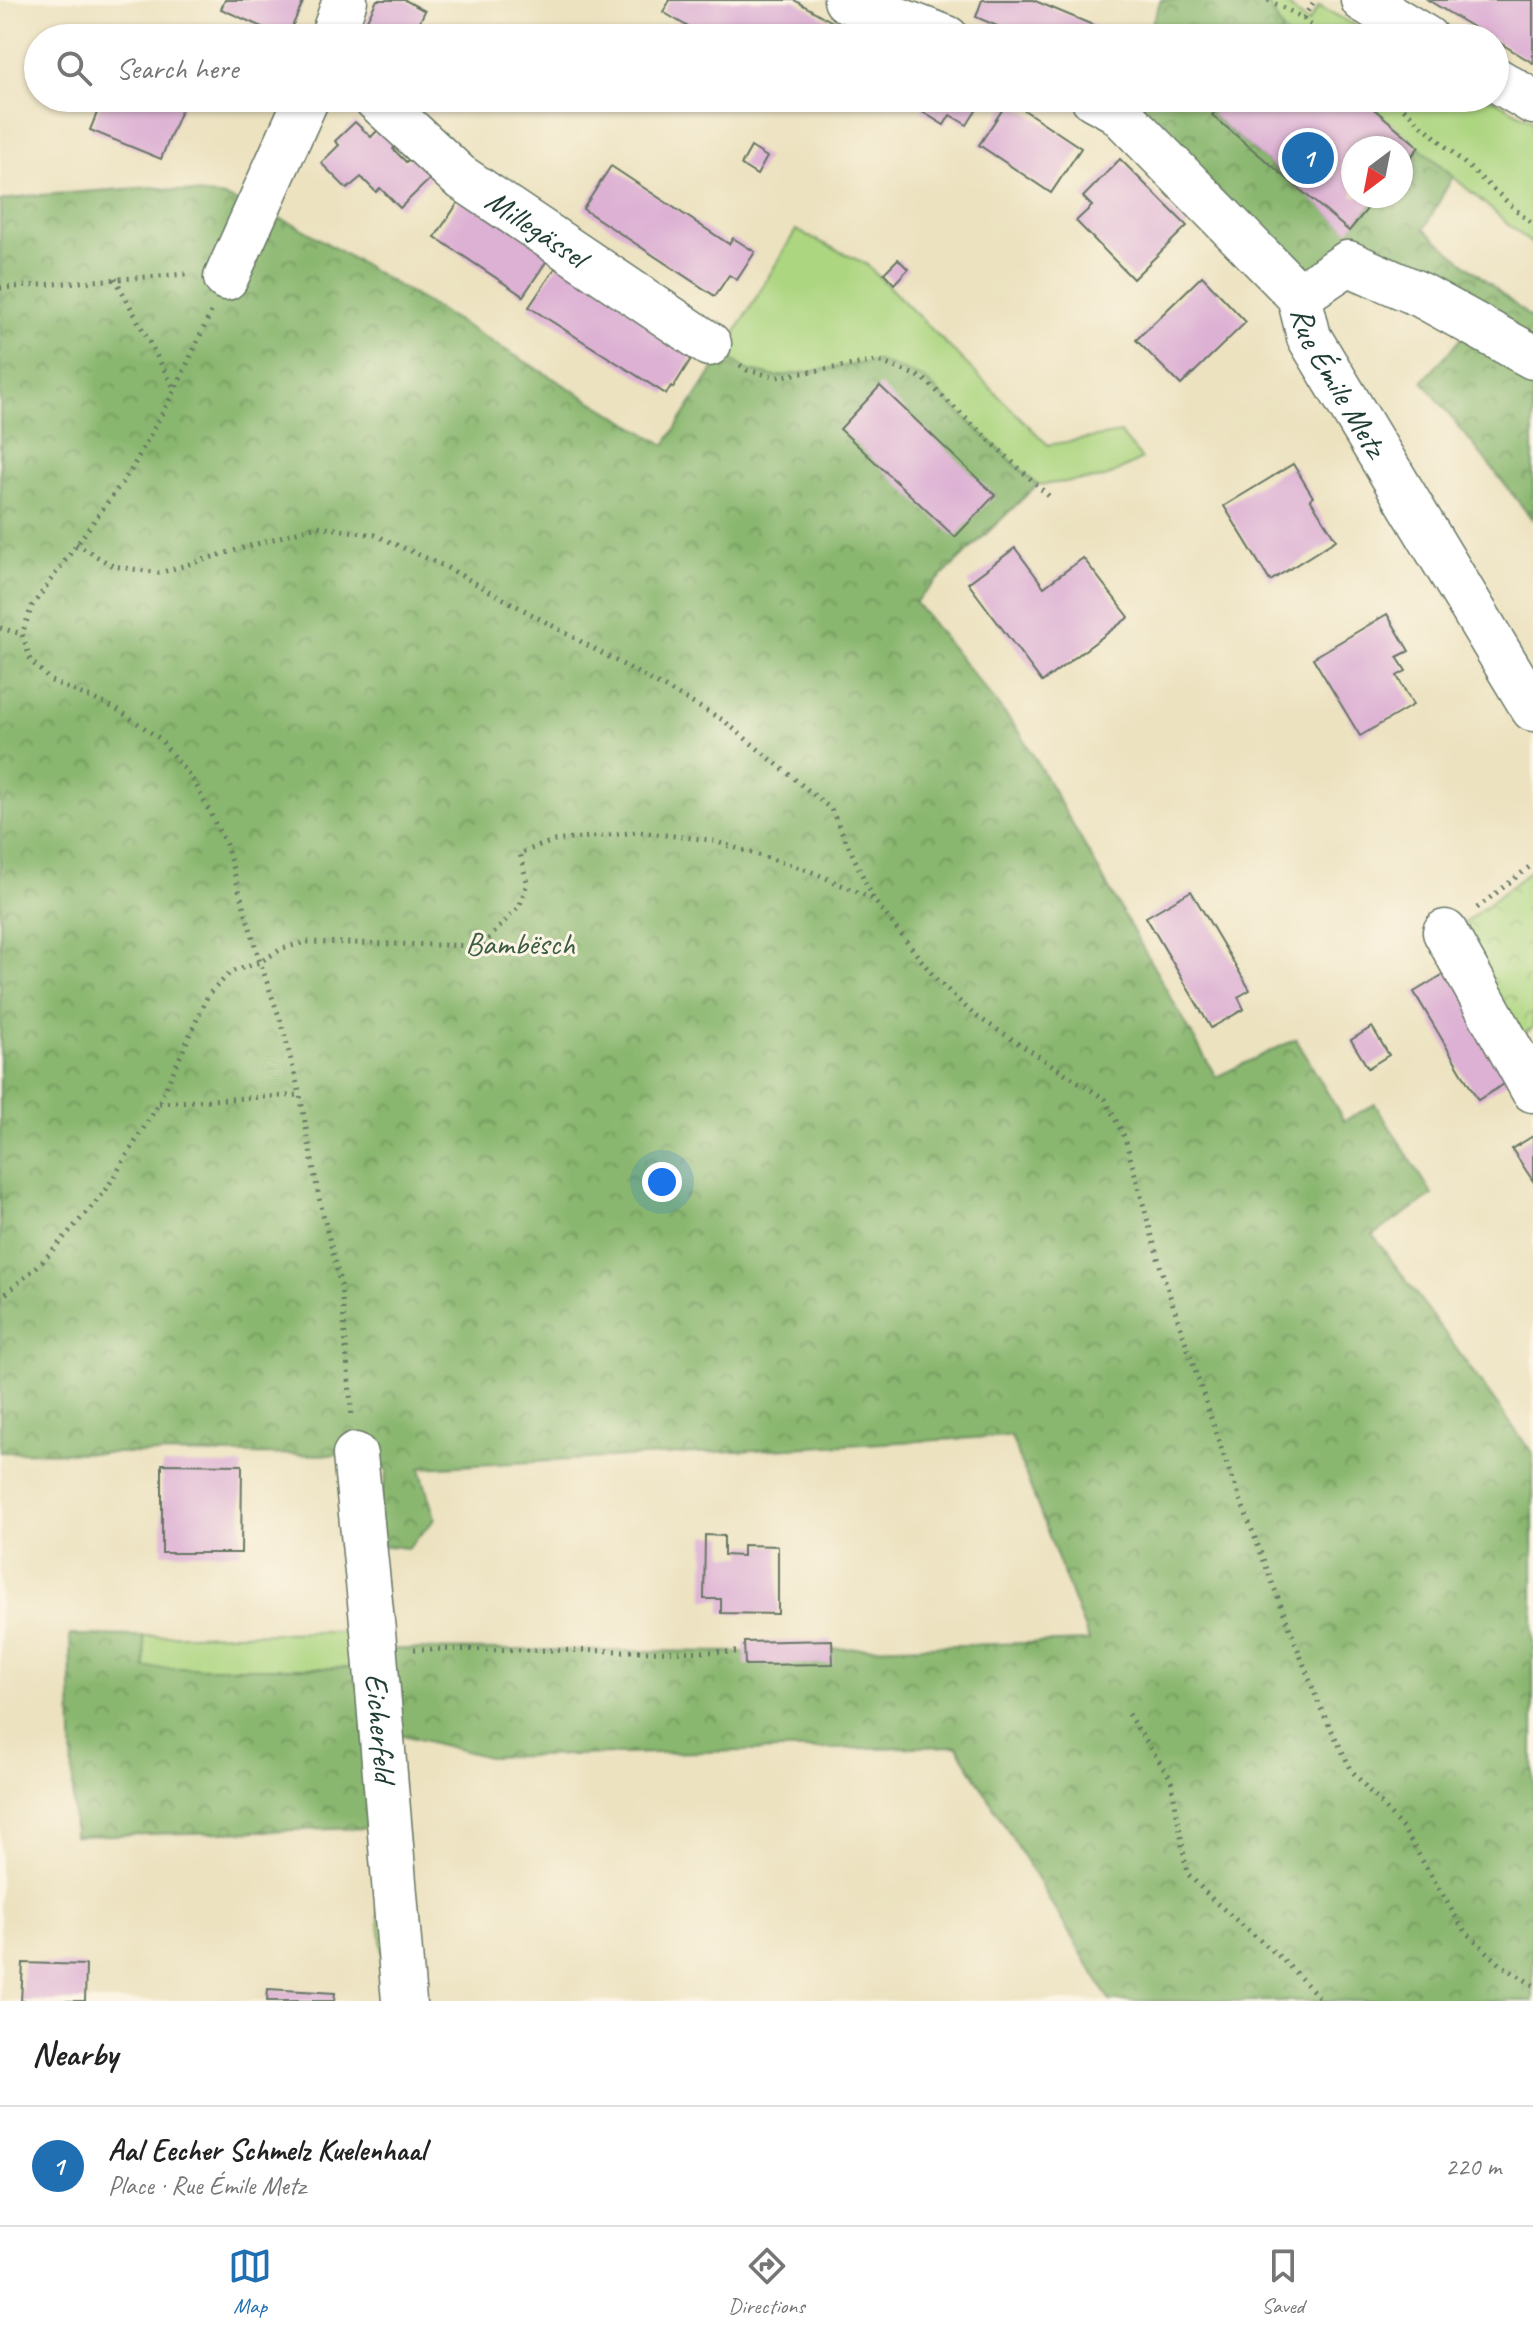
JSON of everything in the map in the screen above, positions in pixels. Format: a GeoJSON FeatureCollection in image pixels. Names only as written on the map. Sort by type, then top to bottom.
{"type":"FeatureCollection","features":[{"type":"Feature","properties":{"kind":"street"},"geometry":{"type":"LineString","coordinates":[[337,24],[345,0]]}},
{"type":"Feature","properties":{"kind":"street"},"geometry":{"type":"LineString","coordinates":[[846,0],[910,24]]}},
{"type":"Feature","properties":{"kind":"street"},"geometry":{"type":"LineString","coordinates":[[1363,0],[1403,24]]}},
{"type":"Feature","properties":{"kind":"street"},"geometry":{"type":"LineString","coordinates":[[1509,87],[1533,102]]}},
{"type":"Feature","properties":{"kind":"street"},"geometry":{"type":"LineString","coordinates":[[226,278],[301,112]]}},
{"type":"Feature","properties":{"kind":"street","name":"Millegässel"},"geometry":{"type":"LineString","coordinates":[[390,112],[459,176],[709,344]]}},
{"type":"Feature","properties":{"kind":"street","name":"Rue Émile Metz"},"geometry":{"type":"LineString","coordinates":[[1118,112],[1299,296],[1309,337],[1533,709]]}},
{"type":"Feature","properties":{"kind":"street"},"geometry":{"type":"LineString","coordinates":[[1299,296],[1348,263],[1421,295],[1533,357]]}},
{"type":"Feature","properties":{"kind":"street"},"geometry":{"type":"LineString","coordinates":[[1445,932],[1533,1090]]}},
{"type":"Feature","properties":{"kind":"street","name":"Eicherfeld"},"geometry":{"type":"LineString","coordinates":[[355,1455],[404,2001]]}},
{"type":"Feature","properties":{"kind":"path"},"geometry":{"type":"LineString","coordinates":[[1268,0],[1310,24]]}},
{"type":"Feature","properties":{"kind":"path"},"geometry":{"type":"LineString","coordinates":[[1303,18],[1313,3],[1309,0]]}},
{"type":"Feature","properties":{"kind":"path"},"geometry":{"type":"LineString","coordinates":[[1408,112],[1533,225]]}},
{"type":"Feature","properties":{"kind":"path"},"geometry":{"type":"LineString","coordinates":[[0,288],[177,273],[226,278],[175,390],[131,470],[32,606],[22,634],[31,661],[51,681],[117,709],[159,738],[195,783],[226,845],[282,1025],[341,1286],[355,1455]]}},
{"type":"Feature","properties":{"kind":"path"},"geometry":{"type":"LineString","coordinates":[[115,278],[175,390]]}},
{"type":"Feature","properties":{"kind":"path"},"geometry":{"type":"LineString","coordinates":[[709,344],[747,370],[776,377],[878,361],[923,378],[1052,499]]}},
{"type":"Feature","properties":{"kind":"path"},"geometry":{"type":"LineString","coordinates":[[76,544],[113,566],[159,573],[317,526],[375,535],[446,567],[723,720],[831,809],[874,900],[936,979],[973,1014],[1105,1099],[1125,1138],[1161,1269],[1227,1465],[1320,1707],[1352,1771],[1404,1830],[1463,1929],[1500,1964],[1533,1985]]}},
{"type":"Feature","properties":{"kind":"path"},"geometry":{"type":"LineString","coordinates":[[0,628],[22,634]]}},
{"type":"Feature","properties":{"kind":"path"},"geometry":{"type":"LineString","coordinates":[[0,1299],[41,1263],[104,1193],[159,1103],[208,995],[231,972],[260,962],[283,948],[306,942],[482,946],[520,905],[527,883],[520,853],[553,841],[638,832],[710,840],[810,871],[874,900]]}},
{"type":"Feature","properties":{"kind":"path"},"geometry":{"type":"LineString","coordinates":[[1445,932],[1533,864]]}},
{"type":"Feature","properties":{"kind":"path"},"geometry":{"type":"LineString","coordinates":[[159,1103],[300,1095]]}},
{"type":"Feature","properties":{"kind":"path"},"geometry":{"type":"LineString","coordinates":[[374,1650],[737,1652]]}},
{"type":"Feature","properties":{"kind":"path"},"geometry":{"type":"LineString","coordinates":[[1128,1714],[1171,1779],[1187,1873],[1214,1901],[1282,1959],[1323,2001]]}},
{"type":"Feature","properties":{"kind":"green space"},"geometry":{"type":"Polygon","coordinates":[[[1161,0],[1266,0],[1279,24],[1152,24],[1161,0]]]}},
{"type":"Feature","properties":{"kind":"green space"},"geometry":{"type":"Polygon","coordinates":[[[1266,0],[1282,0],[1308,23],[1319,6],[1353,24],[1279,24],[1266,0]]]}},
{"type":"Feature","properties":{"kind":"green space"},"geometry":{"type":"Polygon","coordinates":[[[1509,108],[1533,121],[1533,245],[1413,142],[1413,136],[1405,136],[1377,112],[1509,112],[1509,108]]]}},
{"type":"Feature","properties":{"kind":"green space"},"geometry":{"type":"Polygon","coordinates":[[[1138,112],[1216,112],[1213,116],[1349,230],[1368,208],[1413,208],[1413,154],[1419,147],[1453,176],[1424,229],[1533,320],[1533,520],[1423,381],[1488,308],[1302,273],[1138,112]]]}},
{"type":"Feature","properties":{"kind":"green space","name":"Bambësch"},"geometry":{"type":"Polygon","coordinates":[[[152,187],[225,197],[296,225],[665,445],[723,354],[747,370],[776,377],[878,361],[923,378],[1037,485],[915,602],[1021,734],[1216,1077],[1296,1039],[1344,1121],[1375,1104],[1433,1195],[1373,1235],[1533,1454],[1533,2001],[1110,2001],[957,1746],[488,1757],[395,1733],[390,1649],[737,1652],[1089,1641],[1011,1436],[420,1468],[435,1519],[408,1548],[378,1545],[375,1517],[388,1470],[355,1455],[0,1452],[0,201],[27,196],[152,187]]]}},
{"type":"Feature","properties":{"kind":"green space"},"geometry":{"type":"Polygon","coordinates":[[[796,230],[866,264],[1048,445],[1120,433],[1142,459],[1105,478],[1037,485],[922,378],[878,361],[776,377],[747,370],[723,354],[796,230]]]}},
{"type":"Feature","properties":{"kind":"green space"},"geometry":{"type":"Polygon","coordinates":[[[1533,869],[1533,1028],[1514,1039],[1455,930],[1533,869]]]}},
{"type":"Feature","properties":{"kind":"green space"},"geometry":{"type":"Polygon","coordinates":[[[355,1455],[388,1469],[370,1471],[423,2001],[387,2001],[370,1828],[364,1668],[145,1668],[144,1636],[373,1631],[355,1455]]]}},
{"type":"Feature","properties":{"kind":"green space"},"geometry":{"type":"Polygon","coordinates":[[[70,1635],[144,1636],[145,1668],[365,1668],[370,1828],[74,1836],[70,1635]]]}},
{"type":"Feature","properties":{"kind":"building"},"geometry":{"type":"Polygon","coordinates":[[[225,0],[304,0],[293,24],[255,24],[221,9],[225,0]]]}},
{"type":"Feature","properties":{"kind":"building"},"geometry":{"type":"Polygon","coordinates":[[[377,0],[405,0],[425,11],[419,24],[365,24],[377,0]]]}},
{"type":"Feature","properties":{"kind":"building"},"geometry":{"type":"Polygon","coordinates":[[[670,0],[794,0],[836,24],[683,24],[663,12],[670,0]]]}},
{"type":"Feature","properties":{"kind":"building"},"geometry":{"type":"Polygon","coordinates":[[[982,0],[1033,0],[1090,24],[992,24],[976,17],[982,0]]]}},
{"type":"Feature","properties":{"kind":"building"},"geometry":{"type":"Polygon","coordinates":[[[1428,0],[1533,0],[1533,63],[1509,48],[1509,24],[1468,24],[1428,0]]]}},
{"type":"Feature","properties":{"kind":"building"},"geometry":{"type":"Polygon","coordinates":[[[97,112],[180,112],[161,159],[90,130],[97,112]]]}},
{"type":"Feature","properties":{"kind":"building"},"geometry":{"type":"Polygon","coordinates":[[[923,112],[975,112],[967,125],[950,115],[944,125],[923,112]]]}},
{"type":"Feature","properties":{"kind":"building"},"geometry":{"type":"Polygon","coordinates":[[[1001,112],[1027,112],[1081,148],[1051,193],[979,145],[1001,112]]]}},
{"type":"Feature","properties":{"kind":"building"},"geometry":{"type":"Polygon","coordinates":[[[1215,112],[1378,112],[1406,136],[1341,136],[1341,208],[1368,208],[1349,231],[1212,115],[1215,112]]]}},
{"type":"Feature","properties":{"kind":"building"},"geometry":{"type":"Polygon","coordinates":[[[355,122],[371,137],[380,128],[397,145],[393,149],[406,162],[413,155],[434,175],[400,208],[380,188],[376,192],[361,177],[347,189],[321,163],[339,145],[335,141],[355,122]]]}},
{"type":"Feature","properties":{"kind":"building"},"geometry":{"type":"Polygon","coordinates":[[[751,147],[767,157],[757,175],[741,165],[751,147]]]}},
{"type":"Feature","properties":{"kind":"building"},"geometry":{"type":"Polygon","coordinates":[[[1120,159],[1187,226],[1133,279],[1076,221],[1092,206],[1083,197],[1120,159]]]}},
{"type":"Feature","properties":{"kind":"building"},"geometry":{"type":"Polygon","coordinates":[[[611,166],[729,244],[733,238],[755,252],[737,280],[729,275],[715,296],[583,209],[611,166]]]}},
{"type":"Feature","properties":{"kind":"building"},"geometry":{"type":"Polygon","coordinates":[[[464,194],[552,253],[523,296],[435,237],[464,194]]]}},
{"type":"Feature","properties":{"kind":"building"},"geometry":{"type":"Polygon","coordinates":[[[898,259],[908,269],[894,284],[884,273],[898,259]]]}},
{"type":"Feature","properties":{"kind":"building"},"geometry":{"type":"Polygon","coordinates":[[[560,261],[697,349],[666,394],[529,307],[560,261]]]}},
{"type":"Feature","properties":{"kind":"building"},"geometry":{"type":"Polygon","coordinates":[[[1202,276],[1246,322],[1181,385],[1136,340],[1202,276]]]}},
{"type":"Feature","properties":{"kind":"building"},"geometry":{"type":"Polygon","coordinates":[[[880,386],[995,495],[955,537],[840,429],[880,386]]]}},
{"type":"Feature","properties":{"kind":"building"},"geometry":{"type":"Polygon","coordinates":[[[1293,464],[1313,497],[1310,499],[1336,540],[1270,581],[1224,506],[1293,464]]]}},
{"type":"Feature","properties":{"kind":"building"},"geometry":{"type":"Polygon","coordinates":[[[1015,548],[1044,587],[1083,558],[1129,617],[1042,682],[968,583],[1015,548]]]}},
{"type":"Feature","properties":{"kind":"building"},"geometry":{"type":"Polygon","coordinates":[[[1387,614],[1409,651],[1397,657],[1406,671],[1397,676],[1413,705],[1360,736],[1313,658],[1387,614]]]}},
{"type":"Feature","properties":{"kind":"building"},"geometry":{"type":"Polygon","coordinates":[[[1191,891],[1250,990],[1238,997],[1244,1009],[1211,1028],[1146,917],[1191,891]]]}},
{"type":"Feature","properties":{"kind":"building"},"geometry":{"type":"Polygon","coordinates":[[[1454,968],[1517,1076],[1478,1100],[1414,992],[1454,968]]]}},
{"type":"Feature","properties":{"kind":"building"},"geometry":{"type":"Polygon","coordinates":[[[1372,1027],[1389,1055],[1368,1068],[1351,1040],[1372,1027]]]}},
{"type":"Feature","properties":{"kind":"building"},"geometry":{"type":"Polygon","coordinates":[[[1533,1136],[1533,1181],[1512,1149],[1533,1136]]]}},
{"type":"Feature","properties":{"kind":"building"},"geometry":{"type":"Polygon","coordinates":[[[162,1464],[242,1465],[241,1553],[162,1553],[162,1464]]]}},
{"type":"Feature","properties":{"kind":"building"},"geometry":{"type":"Polygon","coordinates":[[[705,1535],[724,1536],[724,1555],[743,1556],[743,1545],[778,1546],[778,1614],[721,1613],[721,1599],[704,1599],[705,1535]]]}},
{"type":"Feature","properties":{"kind":"building"},"geometry":{"type":"Polygon","coordinates":[[[832,1640],[833,1664],[745,1665],[744,1642],[832,1640]]]}},
{"type":"Feature","properties":{"kind":"building"},"geometry":{"type":"Polygon","coordinates":[[[23,1963],[86,1965],[85,2001],[21,2001],[23,1963]]]}},
{"type":"Feature","properties":{"kind":"building"},"geometry":{"type":"Polygon","coordinates":[[[268,1989],[335,1993],[334,2001],[267,2001],[268,1989]]]}},
{"type":"Feature","properties":{"kind":"place","name":"Aal Eecher Schmelz Kuelenhaal"},"geometry":{"type":"Point","coordinates":[1308,158]}}]}
